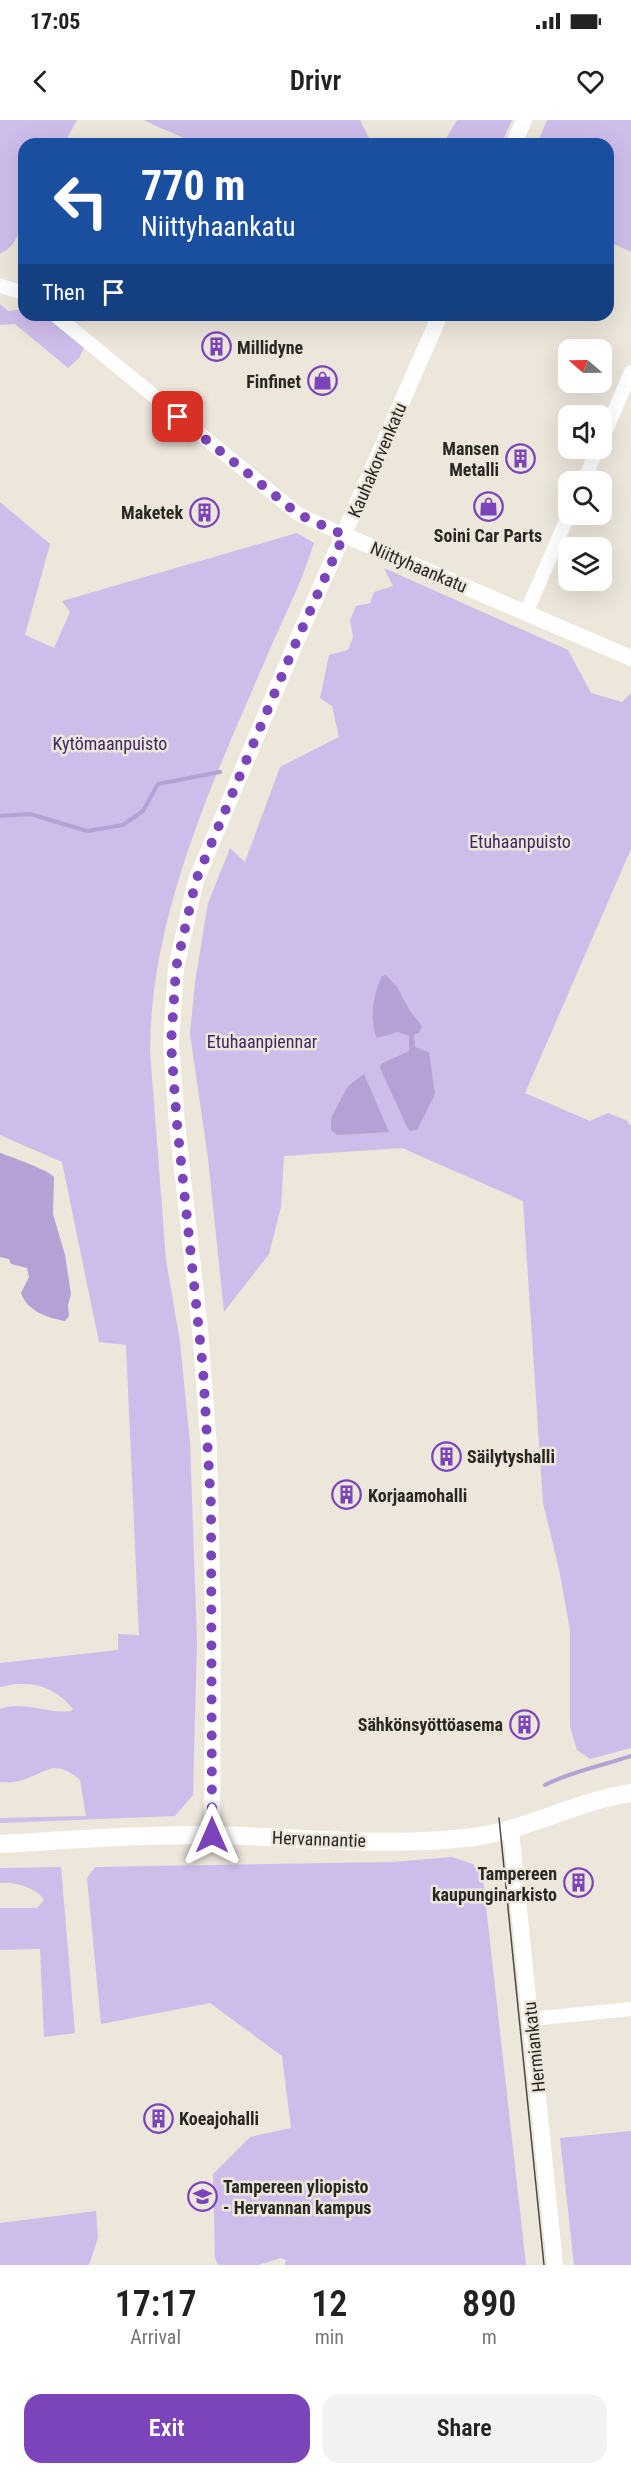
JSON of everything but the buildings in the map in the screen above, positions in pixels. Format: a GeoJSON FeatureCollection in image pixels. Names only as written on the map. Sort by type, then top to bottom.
{"type":"FeatureCollection","features":[{"type":"Feature","properties":{"kind":"main road","name":"Hervannantie"},"geometry":{"type":"LineString","coordinates":[[0,1844],[212,1835],[424,1840],[474,1837],[511,1830],[596,1800],[631,1793]]}},
{"type":"Feature","properties":{"kind":"street"},"geometry":{"type":"LineString","coordinates":[[516,138],[524,120]]}},
{"type":"Feature","properties":{"kind":"street"},"geometry":{"type":"LineString","coordinates":[[1,286],[18,291]]}},
{"type":"Feature","properties":{"kind":"street","name":"Niittyhaankatu"},"geometry":{"type":"LineString","coordinates":[[62,321],[298,514],[631,658]]}},
{"type":"Feature","properties":{"kind":"street","name":"Kauhakorvenkatu"},"geometry":{"type":"LineString","coordinates":[[212,1835],[211,1494],[203,1369],[177,1124],[171,1044],[176,968],[196,880],[294,647],[437,321]]}},
{"type":"Feature","properties":{"kind":"street"},"geometry":{"type":"LineString","coordinates":[[612,417],[631,372]]}},
{"type":"Feature","properties":{"kind":"street"},"geometry":{"type":"LineString","coordinates":[[526,613],[564,525]]}},
{"type":"Feature","properties":{"kind":"street","name":"Hermiankatu"},"geometry":{"type":"LineString","coordinates":[[511,1830],[555,2265]]}},
{"type":"Feature","properties":{"kind":"street"},"geometry":{"type":"LineString","coordinates":[[531,2019],[631,2009]]}},
{"type":"Feature","properties":{"kind":"green space"},"geometry":{"type":"Polygon","coordinates":[[[0,120],[77,120],[67,138],[18,138],[18,235],[11,246],[0,254],[0,120]]]}},
{"type":"Feature","properties":{"kind":"green space"},"geometry":{"type":"Polygon","coordinates":[[[143,120],[360,120],[369,138],[184,138],[143,120]]]}},
{"type":"Feature","properties":{"kind":"green space"},"geometry":{"type":"Polygon","coordinates":[[[457,120],[512,120],[504,138],[446,138],[457,120]]]}},
{"type":"Feature","properties":{"kind":"green space"},"geometry":{"type":"Polygon","coordinates":[[[547,120],[631,120],[631,252],[614,244],[614,138],[540,138],[547,120]]]}},
{"type":"Feature","properties":{"kind":"green space"},"geometry":{"type":"Polygon","coordinates":[[[0,304],[8,311],[18,310],[18,321],[51,321],[84,348],[79,358],[68,368],[15,324],[0,325],[0,304]]]}},
{"type":"Feature","properties":{"kind":"green space","name":"Kytömaanpuisto"},"geometry":{"type":"Polygon","coordinates":[[[0,502],[50,544],[25,635],[54,648],[70,612],[62,601],[297,533],[314,543],[298,586],[226,751],[189,849],[173,898],[161,948],[153,999],[150,1051],[166,1260],[180,1342],[190,1443],[197,1641],[193,1795],[175,1816],[0,1823],[0,1818],[86,1816],[80,1780],[62,1769],[54,1768],[14,1782],[0,1782],[0,1709],[26,1706],[53,1711],[73,1709],[58,1694],[40,1686],[21,1684],[0,1687],[0,1663],[118,1650],[118,1634],[139,1635],[126,1345],[99,1342],[62,1162],[0,1135],[0,502]]]}},
{"type":"Feature","properties":{"kind":"green space"},"geometry":{"type":"Polygon","coordinates":[[[384,568],[568,650],[591,693],[622,702],[631,693],[631,849],[525,1093],[590,1121],[608,1113],[626,1120],[631,1126],[631,1748],[590,1759],[577,1750],[570,1727],[570,1630],[559,1569],[543,1503],[523,1201],[402,1148],[284,1156],[281,1207],[269,1254],[224,1312],[208,1158],[190,1034],[195,982],[208,903],[230,848],[245,862],[280,767],[339,737],[332,706],[320,698],[329,655],[348,650],[353,637],[350,620],[356,606],[370,603],[374,592],[393,586],[384,568]]]}},
{"type":"Feature","properties":{"kind":"green space"},"geometry":{"type":"Polygon","coordinates":[[[452,1857],[473,1864],[483,1879],[526,2265],[285,2265],[286,2260],[281,2258],[258,2265],[218,2265],[215,2258],[213,2174],[250,2137],[291,2128],[282,2056],[210,2003],[101,2024],[87,1878],[95,1867],[391,1862],[452,1857]]]}},
{"type":"Feature","properties":{"kind":"green space"},"geometry":{"type":"Polygon","coordinates":[[[61,1867],[75,2033],[44,2037],[40,1949],[0,1950],[0,1908],[37,1908],[44,1900],[25,1886],[0,1883],[0,1868],[61,1867]]]}},
{"type":"Feature","properties":{"kind":"green space"},"geometry":{"type":"Polygon","coordinates":[[[631,2131],[631,2265],[574,2265],[560,2138],[631,2131]]]}},
{"type":"Feature","properties":{"kind":"green space"},"geometry":{"type":"Polygon","coordinates":[[[96,2211],[98,2238],[89,2265],[0,2265],[0,2223],[96,2211]]]}},
{"type":"Feature","properties":{"kind":"shaded area"},"geometry":{"type":"Polygon","coordinates":[[[386,975],[397,987],[410,1011],[422,1026],[420,1032],[414,1035],[415,1047],[429,1052],[435,1094],[417,1130],[410,1131],[407,1127],[380,1065],[409,1051],[409,1036],[398,1032],[377,1038],[373,1023],[374,999],[382,976],[386,975]]]}},
{"type":"Feature","properties":{"kind":"shaded area"},"geometry":{"type":"Polygon","coordinates":[[[364,1074],[389,1132],[337,1135],[331,1130],[331,1118],[348,1086],[364,1074]]]}},
{"type":"Feature","properties":{"kind":"shaded area"},"geometry":{"type":"Polygon","coordinates":[[[0,1153],[37,1167],[54,1177],[53,1214],[65,1255],[71,1294],[68,1305],[69,1316],[65,1321],[45,1316],[28,1305],[21,1293],[29,1277],[27,1268],[11,1264],[9,1259],[0,1257],[0,1153]]]}},
{"type":"Feature","properties":{"kind":"waterway"},"geometry":{"type":"LineString","coordinates":[[0,816],[30,814],[87,831],[123,825],[143,811],[158,784],[220,772]]}},
{"type":"Feature","properties":{"kind":"waterway"},"geometry":{"type":"LineString","coordinates":[[545,1785],[576,1772],[631,1756]]}},
{"type":"Feature","properties":{"kind":"tram line"},"geometry":{"type":"LineString","coordinates":[[499,1818],[544,2265]]}},
{"type":"Feature","properties":{"kind":"place","name":"Millidyne"},"geometry":{"type":"Point","coordinates":[216,347]}},
{"type":"Feature","properties":{"kind":"place","name":"Finfinet"},"geometry":{"type":"Point","coordinates":[322,381]}},
{"type":"Feature","properties":{"kind":"place","name":"Mansen Metalli"},"geometry":{"type":"Point","coordinates":[520,458]}},
{"type":"Feature","properties":{"kind":"place","name":"Soini Car Parts"},"geometry":{"type":"Point","coordinates":[488,506]}},
{"type":"Feature","properties":{"kind":"place","name":"Maketek"},"geometry":{"type":"Point","coordinates":[204,512]}},
{"type":"Feature","properties":{"kind":"place","name":"Säilytyshalli"},"geometry":{"type":"Point","coordinates":[446,1456]}},
{"type":"Feature","properties":{"kind":"place","name":"Korjaamohalli"},"geometry":{"type":"Point","coordinates":[347,1495]}},
{"type":"Feature","properties":{"kind":"place","name":"Sähkönsyöttöasema"},"geometry":{"type":"Point","coordinates":[524,1724]}},
{"type":"Feature","properties":{"kind":"place","name":"Tampereen kaupunginarkisto"},"geometry":{"type":"Point","coordinates":[578,1883]}},
{"type":"Feature","properties":{"kind":"place","name":"Koeajohalli"},"geometry":{"type":"Point","coordinates":[158,2118]}},
{"type":"Feature","properties":{"kind":"place","name":"Tampereen yliopisto - Hervannan kampus"},"geometry":{"type":"Point","coordinates":[202,2196]}},
{"type":"Feature","properties":{"kind":"route"},"geometry":{"type":"LineString","coordinates":[[178,417],[298,514],[344,535],[196,880],[176,968],[171,1044],[209,1448],[213,1618],[212,1835]]}},
{"type":"Feature","properties":{"kind":"park label","name":"Etuhaanpuisto"},"geometry":{"type":"Point","coordinates":[520,841]}},
{"type":"Feature","properties":{"kind":"park label","name":"Etuhaanpiennar"},"geometry":{"type":"Point","coordinates":[262,1041]}}]}
